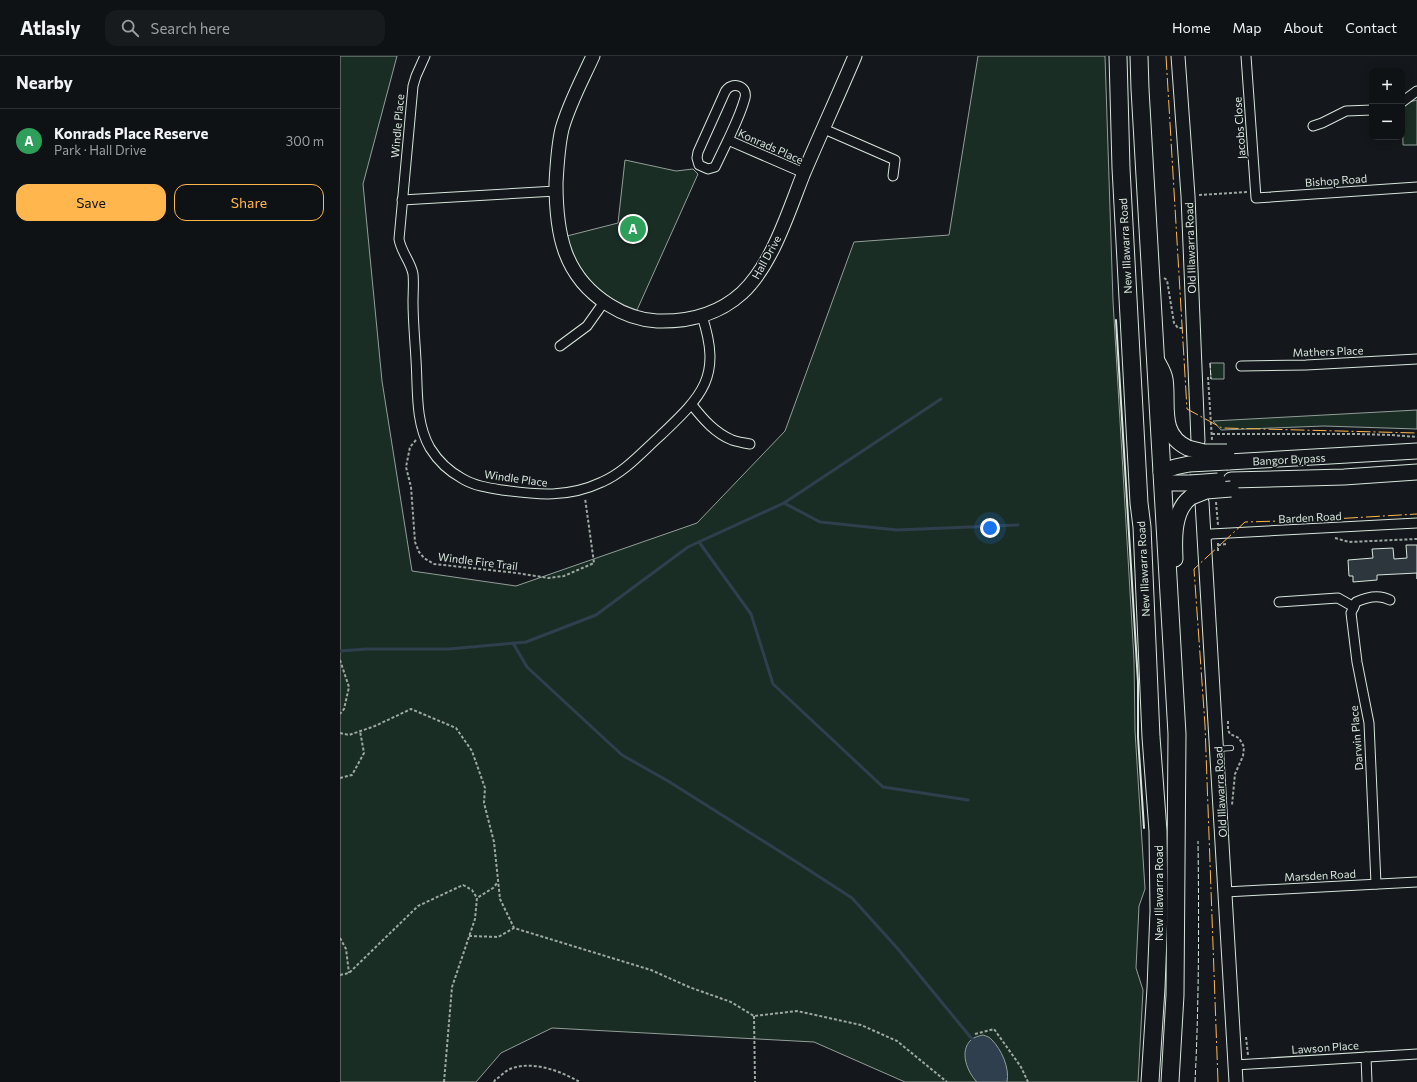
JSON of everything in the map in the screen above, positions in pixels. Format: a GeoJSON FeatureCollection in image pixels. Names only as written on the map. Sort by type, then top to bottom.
{"type":"FeatureCollection","features":[{"type":"Feature","properties":{"kind":"highway","name":"New Illawarra Road"},"geometry":{"type":"LineString","coordinates":[[1118,56],[1120,168],[1142,527],[1151,737],[1158,831],[1159,911],[1150,1082]]}},
{"type":"Feature","properties":{"kind":"highway","name":"New Illawarra Road"},"geometry":{"type":"LineString","coordinates":[[1139,56],[1168,596],[1177,734],[1174,995],[1170,1082]]}},
{"type":"Feature","properties":{"kind":"highway"},"geometry":{"type":"LineString","coordinates":[[1139,482],[1162,477]]}},
{"type":"Feature","properties":{"kind":"main road"},"geometry":{"type":"LineString","coordinates":[[1156,358],[1165,377],[1166,414],[1169,428],[1179,443],[1193,445],[1204,452],[1228,457]]}},
{"type":"Feature","properties":{"kind":"main road","name":"Bangor Bypass"},"geometry":{"type":"LineString","coordinates":[[1417,451],[1307,458],[1228,457],[1175,467],[1162,477],[1194,494],[1231,485],[1417,472]]}},
{"type":"Feature","properties":{"kind":"main road"},"geometry":{"type":"LineString","coordinates":[[1168,596],[1175,578],[1174,542],[1178,517],[1182,506],[1194,494]]}},
{"type":"Feature","properties":{"kind":"street","name":"Windle Place"},"geometry":{"type":"LineString","coordinates":[[425,56],[413,86],[399,240],[413,273],[413,302],[421,425],[430,448],[445,467],[465,480],[489,488],[536,494],[560,494],[583,489],[602,482],[621,470],[692,405],[703,388],[710,367],[711,352],[709,339],[702,316]]}},
{"type":"Feature","properties":{"kind":"street","name":"Hall Drive"},"geometry":{"type":"LineString","coordinates":[[593,56],[563,128],[558,157],[556,191],[559,233],[568,260],[575,272],[604,302],[624,314],[652,321],[683,320],[702,316],[718,310],[742,293],[759,274],[784,223],[855,56]]}},
{"type":"Feature","properties":{"kind":"street","name":"Old Illawarra Road"},"geometry":{"type":"LineString","coordinates":[[1178,56],[1188,196],[1192,329],[1193,445]]}},
{"type":"Feature","properties":{"kind":"street","name":"Jacobs Close"},"geometry":{"type":"LineString","coordinates":[[1246,56],[1256,195]]}},
{"type":"Feature","properties":{"kind":"street","name":"Konrads Place"},"geometry":{"type":"LineString","coordinates":[[736,85],[743,89],[745,96],[728,140],[715,167],[708,169],[699,165],[697,158],[698,152],[725,92],[729,86],[736,85]]}},
{"type":"Feature","properties":{"kind":"street"},"geometry":{"type":"LineString","coordinates":[[1405,100],[1417,91]]}},
{"type":"Feature","properties":{"kind":"street"},"geometry":{"type":"LineString","coordinates":[[1313,126],[1346,111],[1369,110]]}},
{"type":"Feature","properties":{"kind":"street"},"geometry":{"type":"LineString","coordinates":[[824,129],[895,160],[893,176]]}},
{"type":"Feature","properties":{"kind":"street","name":"Konrads Place"},"geometry":{"type":"LineString","coordinates":[[728,140],[804,173]]}},
{"type":"Feature","properties":{"kind":"street","name":"Bishop Road"},"geometry":{"type":"LineString","coordinates":[[1256,195],[1417,188]]}},
{"type":"Feature","properties":{"kind":"street"},"geometry":{"type":"LineString","coordinates":[[402,200],[556,191]]}},
{"type":"Feature","properties":{"kind":"street"},"geometry":{"type":"LineString","coordinates":[[560,346],[586,326],[599,311],[604,302]]}},
{"type":"Feature","properties":{"kind":"street","name":"Mathers Place"},"geometry":{"type":"LineString","coordinates":[[1240,366],[1417,359]]}},
{"type":"Feature","properties":{"kind":"street"},"geometry":{"type":"LineString","coordinates":[[692,405],[714,429],[724,436],[732,440],[750,444]]}},
{"type":"Feature","properties":{"kind":"street","name":"Old Illawarra Road"},"geometry":{"type":"LineString","coordinates":[[1194,494],[1204,537],[1236,1082]]}},
{"type":"Feature","properties":{"kind":"street","name":"Barden Road"},"geometry":{"type":"LineString","coordinates":[[1204,537],[1211,534],[1417,524]]}},
{"type":"Feature","properties":{"kind":"street"},"geometry":{"type":"LineString","coordinates":[[1279,602],[1338,598],[1354,607],[1356,602],[1368,597],[1385,598],[1390,600]]}},
{"type":"Feature","properties":{"kind":"street","name":"Darwin Place"},"geometry":{"type":"LineString","coordinates":[[1354,607],[1351,613],[1357,662],[1369,723],[1376,884]]}},
{"type":"Feature","properties":{"kind":"street","name":"Marsden Road"},"geometry":{"type":"LineString","coordinates":[[1225,892],[1417,882]]}},
{"type":"Feature","properties":{"kind":"street","name":"Lawson Place"},"geometry":{"type":"LineString","coordinates":[[1235,1065],[1417,1054]]}},
{"type":"Feature","properties":{"kind":"street"},"geometry":{"type":"LineString","coordinates":[[1366,1057],[1368,1082]]}},
{"type":"Feature","properties":{"kind":"lane"},"geometry":{"type":"LineString","coordinates":[[1217,749],[1231,748]]}},
{"type":"Feature","properties":{"kind":"path"},"geometry":{"type":"LineString","coordinates":[[1195,195],[1256,195]]}},
{"type":"Feature","properties":{"kind":"path"},"geometry":{"type":"LineString","coordinates":[[1151,271],[1167,280],[1174,323],[1178,328],[1192,329]]}},
{"type":"Feature","properties":{"kind":"path","name":"Windle Fire Trail"},"geometry":{"type":"LineString","coordinates":[[421,425],[417,438],[410,447],[406,467],[411,487],[415,542],[419,552],[424,558],[434,564],[548,578],[564,576],[594,563],[583,489]]}},
{"type":"Feature","properties":{"kind":"path"},"geometry":{"type":"LineString","coordinates":[[1212,434],[1364,434],[1417,437]]}},
{"type":"Feature","properties":{"kind":"path"},"geometry":{"type":"LineString","coordinates":[[1216,497],[1218,534]]}},
{"type":"Feature","properties":{"kind":"path"},"geometry":{"type":"LineString","coordinates":[[1334,537],[1349,542],[1417,539]]}},
{"type":"Feature","properties":{"kind":"path"},"geometry":{"type":"LineString","coordinates":[[1218,545],[1231,544]]}},
{"type":"Feature","properties":{"kind":"path"},"geometry":{"type":"LineString","coordinates":[[340,660],[349,687],[344,709],[340,714]]}},
{"type":"Feature","properties":{"kind":"path"},"geometry":{"type":"LineString","coordinates":[[340,734],[349,735],[375,726],[411,709],[456,728],[472,751],[485,788],[484,803],[494,842],[500,899],[514,928]]}},
{"type":"Feature","properties":{"kind":"path"},"geometry":{"type":"LineString","coordinates":[[340,778],[352,775],[364,753],[360,731]]}},
{"type":"Feature","properties":{"kind":"path"},"geometry":{"type":"LineString","coordinates":[[477,898],[493,888],[498,882]]}},
{"type":"Feature","properties":{"kind":"path"},"geometry":{"type":"LineString","coordinates":[[340,975],[349,972],[418,906],[463,884],[472,890],[477,898],[475,919],[452,987],[444,1082]]}},
{"type":"Feature","properties":{"kind":"path"},"geometry":{"type":"LineString","coordinates":[[469,936],[498,937],[514,928],[651,970],[689,987],[731,1002],[754,1016],[797,1012],[861,1025],[897,1041],[947,1082]]}},
{"type":"Feature","properties":{"kind":"path"},"geometry":{"type":"LineString","coordinates":[[340,938],[346,949],[349,972]]}},
{"type":"Feature","properties":{"kind":"path"},"geometry":{"type":"LineString","coordinates":[[754,1016],[755,1082]]}},
{"type":"Feature","properties":{"kind":"path"},"geometry":{"type":"LineString","coordinates":[[975,1034],[994,1029],[1021,1067],[1028,1082]]}},
{"type":"Feature","properties":{"kind":"path"},"geometry":{"type":"LineString","coordinates":[[494,1082],[510,1069],[521,1066],[553,1069],[580,1082]]}},
{"type":"Feature","properties":{"kind":"green space"},"geometry":{"type":"Polygon","coordinates":[[[340,56],[397,56],[363,184],[382,381],[412,571],[516,586],[697,523],[785,431],[854,242],[949,235],[978,56],[1105,56],[1113,301],[1134,660],[1135,731],[1145,889],[1139,906],[1136,968],[1143,990],[1138,1082],[905,1082],[814,1042],[552,1028],[501,1053],[476,1082],[340,1082],[340,56]]]}},
{"type":"Feature","properties":{"kind":"green space"},"geometry":{"type":"Polygon","coordinates":[[[1417,100],[1417,145],[1403,145],[1403,140],[1405,140],[1405,103],[1417,100]]]}},
{"type":"Feature","properties":{"kind":"green space"},"geometry":{"type":"Polygon","coordinates":[[[625,160],[676,171],[693,169],[698,174],[637,310],[613,299],[592,282],[577,261],[567,236],[618,223],[625,160]]]}},
{"type":"Feature","properties":{"kind":"green space"},"geometry":{"type":"Polygon","coordinates":[[[1210,363],[1224,363],[1224,379],[1211,379],[1210,363]]]}},
{"type":"Feature","properties":{"kind":"green space"},"geometry":{"type":"Polygon","coordinates":[[[1417,410],[1417,429],[1324,426],[1221,430],[1213,421],[1417,410]]]}},
{"type":"Feature","properties":{"kind":"water"},"geometry":{"type":"Polygon","coordinates":[[[983,1035],[991,1039],[1004,1059],[1008,1077],[1007,1082],[977,1082],[970,1073],[966,1061],[965,1050],[972,1039],[983,1035]]]}},
{"type":"Feature","properties":{"kind":"building"},"geometry":{"type":"Polygon","coordinates":[[[1406,545],[1417,545],[1417,573],[1377,575],[1377,580],[1353,582],[1353,576],[1349,576],[1348,560],[1373,558],[1372,549],[1393,548],[1394,559],[1407,558],[1406,545]]]}},
{"type":"Feature","properties":{"kind":"waterway"},"geometry":{"type":"LineString","coordinates":[[340,651],[366,649],[449,649],[526,642],[596,615],[688,547],[784,503],[941,399]]}},
{"type":"Feature","properties":{"kind":"waterway"},"geometry":{"type":"LineString","coordinates":[[784,503],[820,522],[897,530],[1018,525]]}},
{"type":"Feature","properties":{"kind":"waterway"},"geometry":{"type":"LineString","coordinates":[[699,542],[751,614],[773,684],[883,787],[968,800]]}},
{"type":"Feature","properties":{"kind":"waterway"},"geometry":{"type":"LineString","coordinates":[[513,643],[527,667],[622,755],[668,781],[852,898],[898,949],[972,1039]]}},
{"type":"Feature","properties":{"kind":"fence"},"geometry":{"type":"LineString","coordinates":[[1210,363],[1211,379]]}},
{"type":"Feature","properties":{"kind":"fence"},"geometry":{"type":"LineString","coordinates":[[1195,1082],[1199,901],[1198,841]]}},
{"type":"Feature","properties":{"kind":"wall"},"geometry":{"type":"LineString","coordinates":[[1116,320],[1138,682],[1138,737],[1144,828]]}},
{"type":"Feature","properties":{"kind":"power"},"geometry":{"type":"LineString","coordinates":[[1166,56],[1187,409],[1222,428],[1417,433]]}},
{"type":"Feature","properties":{"kind":"power"},"geometry":{"type":"LineString","coordinates":[[1218,1082],[1205,725],[1194,569],[1245,522],[1316,520],[1417,514]]}},
{"type":"Feature","properties":{"kind":"place","name":"Konrads Place Reserve"},"geometry":{"type":"Point","coordinates":[633,229]}}]}
